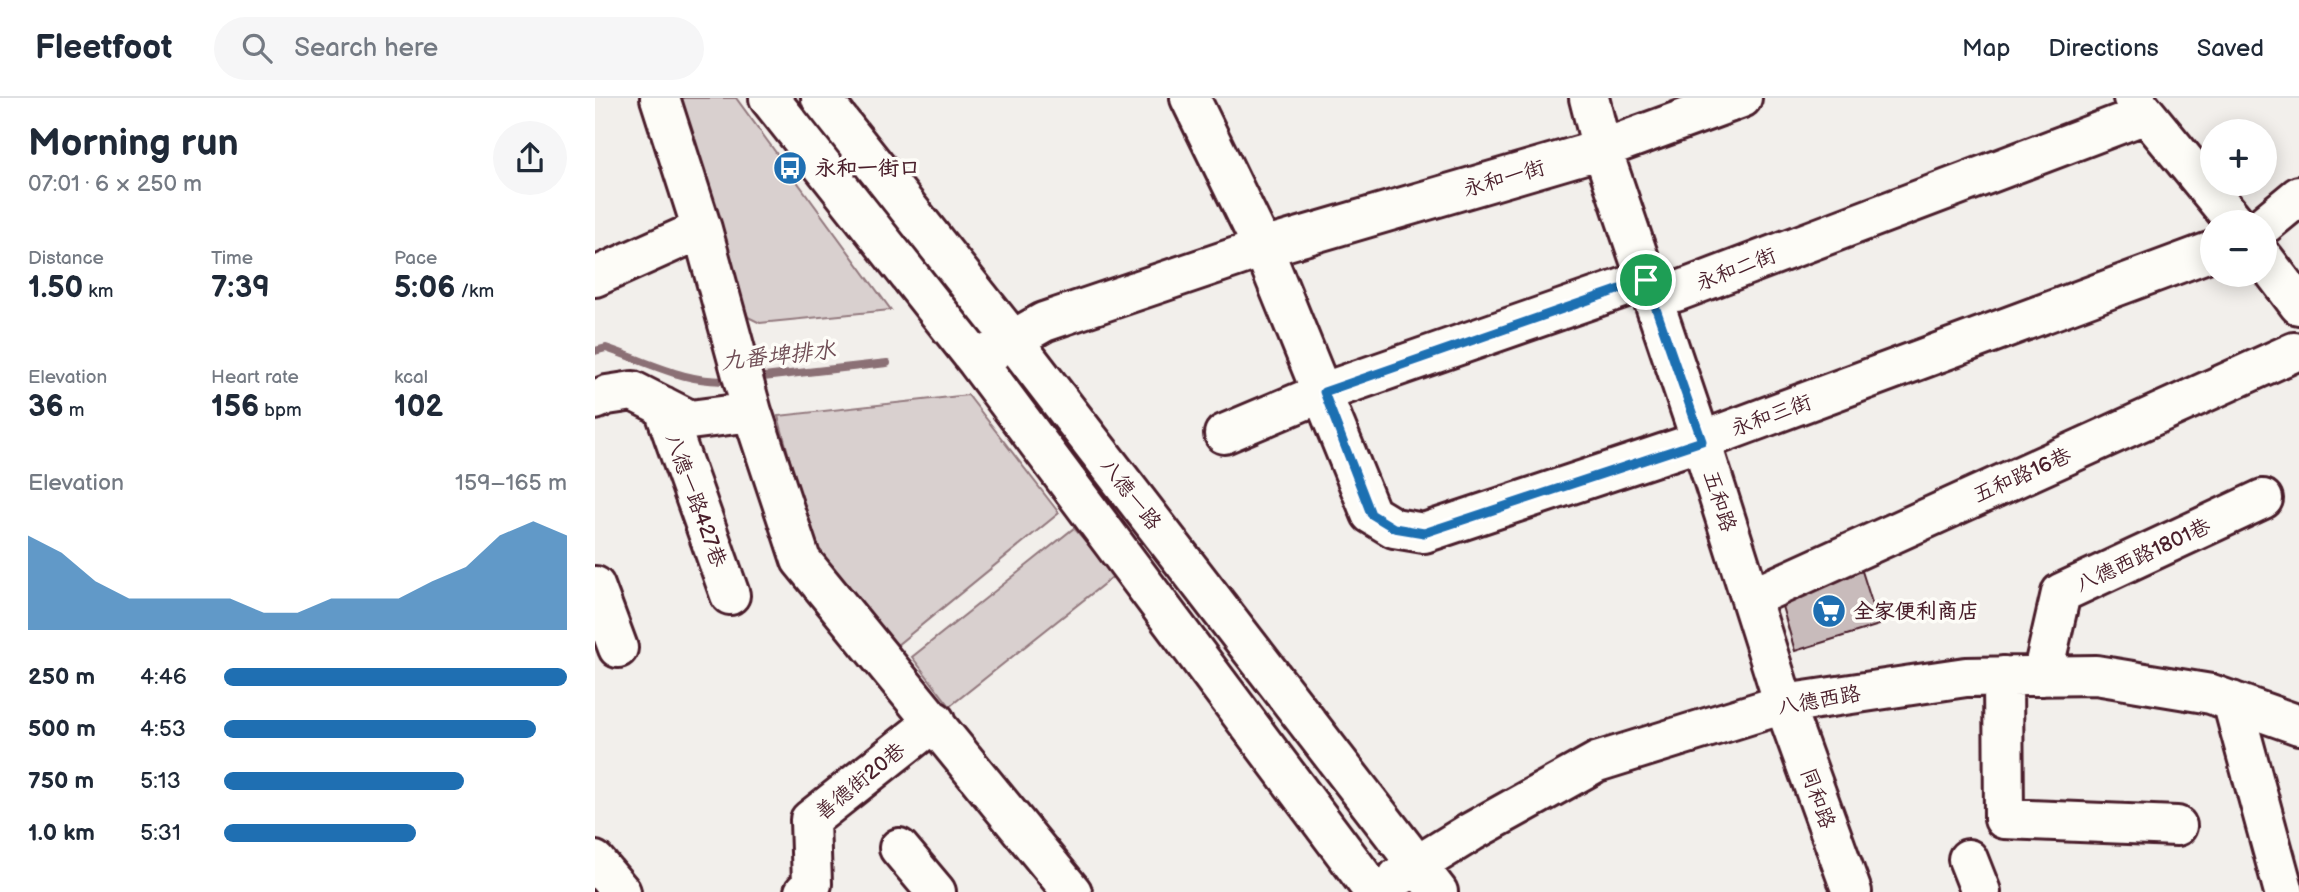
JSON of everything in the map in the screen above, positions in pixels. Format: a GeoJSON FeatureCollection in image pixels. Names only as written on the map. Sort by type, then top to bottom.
{"type":"FeatureCollection","features":[{"type":"Feature","properties":{"kind":"street"},"geometry":{"type":"LineString","coordinates":[[660,98],[702,229],[752,412],[801,560],[1072,892]]}},
{"type":"Feature","properties":{"kind":"street","name":"八德一路"},"geometry":{"type":"LineString","coordinates":[[769,98],[977,361],[1375,892]]}},
{"type":"Feature","properties":{"kind":"street","name":"八德一路"},"geometry":{"type":"LineString","coordinates":[[821,98],[1012,339],[1428,878]]}},
{"type":"Feature","properties":{"kind":"street"},"geometry":{"type":"LineString","coordinates":[[1190,98],[1263,248],[1324,392]]}},
{"type":"Feature","properties":{"kind":"street","name":"五和路"},"geometry":{"type":"LineString","coordinates":[[1589,98],[1602,149],[1702,441],[1784,704]]}},
{"type":"Feature","properties":{"kind":"street","name":"永和一街"},"geometry":{"type":"LineString","coordinates":[[977,361],[1044,322],[1263,248],[1602,149],[1742,98]]}},
{"type":"Feature","properties":{"kind":"street"},"geometry":{"type":"LineString","coordinates":[[2140,106],[2225,210]]}},
{"type":"Feature","properties":{"kind":"street","name":"永和二街"},"geometry":{"type":"LineString","coordinates":[[1646,280],[1676,292],[2140,106]]}},
{"type":"Feature","properties":{"kind":"street"},"geometry":{"type":"LineString","coordinates":[[2277,214],[2299,196]]}},
{"type":"Feature","properties":{"kind":"street"},"geometry":{"type":"LineString","coordinates":[[595,276],[702,229]]}},
{"type":"Feature","properties":{"kind":"street","name":"永和三街"},"geometry":{"type":"LineString","coordinates":[[1324,392],[1371,514],[1394,528],[1424,533],[1702,441],[2200,255]]}},
{"type":"Feature","properties":{"kind":"street"},"geometry":{"type":"LineString","coordinates":[[2277,276],[2299,305]]}},
{"type":"Feature","properties":{"kind":"street"},"geometry":{"type":"LineString","coordinates":[[1224,434],[1324,392],[1646,280]]}},
{"type":"Feature","properties":{"kind":"street","name":"五和路16巷"},"geometry":{"type":"LineString","coordinates":[[1751,598],[2294,352]]}},
{"type":"Feature","properties":{"kind":"street","name":"八德一路427巷"},"geometry":{"type":"LineString","coordinates":[[595,400],[633,391],[690,420],[752,412]]}},
{"type":"Feature","properties":{"kind":"street","name":"八德一路427巷"},"geometry":{"type":"LineString","coordinates":[[663,406],[730,595]]}},
{"type":"Feature","properties":{"kind":"street","name":"八德西路1801巷"},"geometry":{"type":"LineString","coordinates":[[2042,676],[2061,593],[2263,499]]}},
{"type":"Feature","properties":{"kind":"street"},"geometry":{"type":"LineString","coordinates":[[595,586],[618,648]]}},
{"type":"Feature","properties":{"kind":"street","name":"八德西路"},"geometry":{"type":"LineString","coordinates":[[1375,892],[1428,878],[1597,762],[1784,704],[1966,677],[2096,675],[2211,694],[2299,725]]}},
{"type":"Feature","properties":{"kind":"street"},"geometry":{"type":"LineString","coordinates":[[2003,676],[2004,820],[2177,826]]}},
{"type":"Feature","properties":{"kind":"street"},"geometry":{"type":"LineString","coordinates":[[2232,701],[2284,892]]}},
{"type":"Feature","properties":{"kind":"street","name":"同和路"},"geometry":{"type":"LineString","coordinates":[[1784,704],[1851,892]]}},
{"type":"Feature","properties":{"kind":"street","name":"善德街20巷"},"geometry":{"type":"LineString","coordinates":[[804,892],[812,884],[810,820],[935,721]]}},
{"type":"Feature","properties":{"kind":"street"},"geometry":{"type":"LineString","coordinates":[[899,848],[936,892]]}},
{"type":"Feature","properties":{"kind":"street"},"geometry":{"type":"LineString","coordinates":[[595,861],[621,892]]}},
{"type":"Feature","properties":{"kind":"shaded area"},"geometry":{"type":"Polygon","coordinates":[[[676,98],[736,98],[891,310],[760,323],[748,317],[676,98]]]}},
{"type":"Feature","properties":{"kind":"shaded area"},"geometry":{"type":"Polygon","coordinates":[[[968,395],[1059,513],[897,645],[814,549],[778,416],[968,395]]]}},
{"type":"Feature","properties":{"kind":"shaded area"},"geometry":{"type":"Polygon","coordinates":[[[1074,528],[1115,575],[950,706],[912,657],[1074,528]]]}},
{"type":"Feature","properties":{"kind":"building","name":"全家便利商店"},"geometry":{"type":"Polygon","coordinates":[[[1862,571],[1879,625],[1795,651],[1779,596],[1862,571]]]}},
{"type":"Feature","properties":{"kind":"waterway","name":"九番埤排水"},"geometry":{"type":"LineString","coordinates":[[595,351],[606,348],[683,376],[715,381],[731,380]]}},
{"type":"Feature","properties":{"kind":"waterway","name":"九番埤排水"},"geometry":{"type":"LineString","coordinates":[[754,378],[887,363]]}},
{"type":"Feature","properties":{"kind":"place","name":"永和一街口"},"geometry":{"type":"Point","coordinates":[790,168]}},
{"type":"Feature","properties":{"kind":"place","name":"全家便利商店"},"geometry":{"type":"Point","coordinates":[1829,611]}},
{"type":"Feature","properties":{"kind":"route"},"geometry":{"type":"LineString","coordinates":[[1646,280],[1702,441],[1424,533],[1394,528],[1371,514],[1324,392],[1646,280]]}}]}
